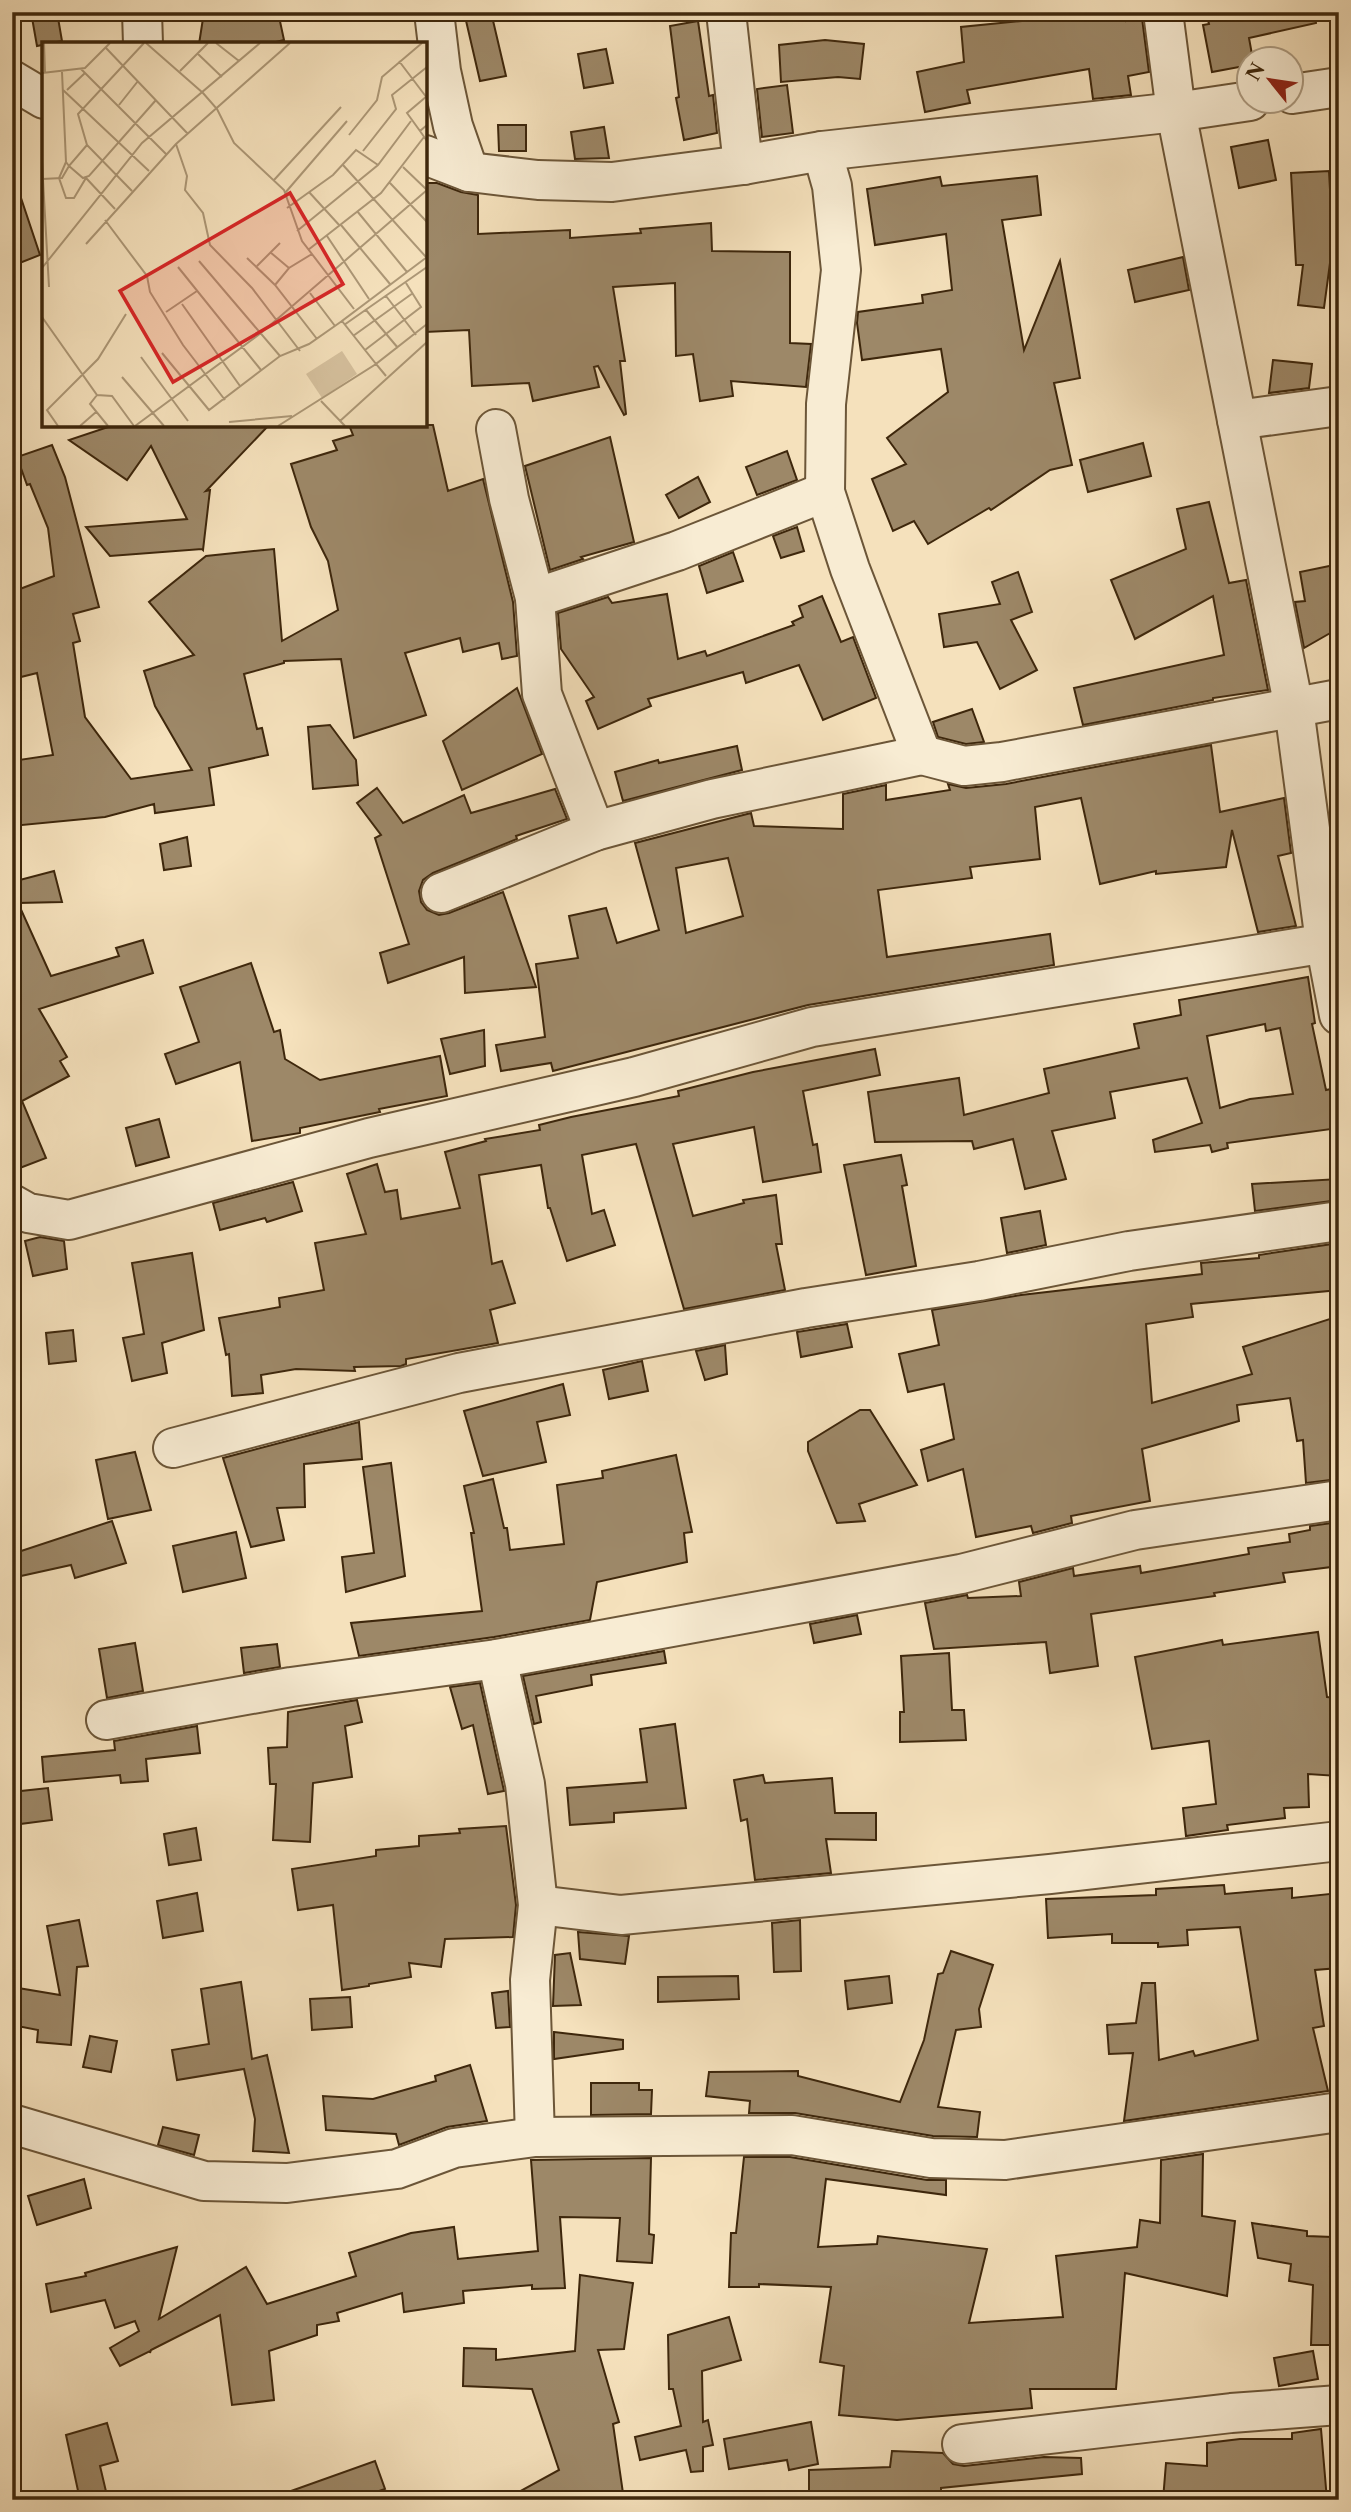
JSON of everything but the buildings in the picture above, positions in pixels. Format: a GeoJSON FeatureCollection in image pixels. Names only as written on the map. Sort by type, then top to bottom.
{"type":"FeatureCollection","features":[{"type":"Feature","properties":{"kind":"street"},"geometry":{"type":"LineString","coordinates":[[142,12],[143,42]]}},
{"type":"Feature","properties":{"kind":"street"},"geometry":{"type":"LineString","coordinates":[[434,12],[441,71],[453,126],[470,172]]}},
{"type":"Feature","properties":{"kind":"street"},"geometry":{"type":"LineString","coordinates":[[726,12],[743,165]]}},
{"type":"Feature","properties":{"kind":"street"},"geometry":{"type":"LineString","coordinates":[[1163,12],[1176,112],[1294,708],[1332,942],[1339,1015]]}},
{"type":"Feature","properties":{"kind":"street"},"geometry":{"type":"LineString","coordinates":[[12,80],[42,98]]}},
{"type":"Feature","properties":{"kind":"street"},"geometry":{"type":"LineString","coordinates":[[1306,92],[1339,87]]}},
{"type":"Feature","properties":{"kind":"street"},"geometry":{"type":"LineString","coordinates":[[427,156],[470,172],[538,180],[612,182],[743,165],[822,151],[1236,103]]}},
{"type":"Feature","properties":{"kind":"street"},"geometry":{"type":"LineString","coordinates":[[822,151],[832,186],[841,270],[826,404],[825,492],[850,569],[922,755]]}},
{"type":"Feature","properties":{"kind":"street"},"geometry":{"type":"LineString","coordinates":[[1237,420],[1339,406]]}},
{"type":"Feature","properties":{"kind":"street"},"geometry":{"type":"LineString","coordinates":[[496,429],[509,499],[535,598],[542,694],[595,831]]}},
{"type":"Feature","properties":{"kind":"street"},"geometry":{"type":"LineString","coordinates":[[535,598],[677,551],[825,492]]}},
{"type":"Feature","properties":{"kind":"street"},"geometry":{"type":"LineString","coordinates":[[441,893],[595,831],[712,799],[922,755],[964,766],[1002,762],[1339,699]]}},
{"type":"Feature","properties":{"kind":"street"},"geometry":{"type":"LineString","coordinates":[[12,1205],[28,1213],[69,1220],[369,1138],[634,1077],[812,1027],[1332,942]]}},
{"type":"Feature","properties":{"kind":"street"},"geometry":{"type":"LineString","coordinates":[[173,1448],[458,1373],[806,1308],[979,1281],[1129,1251],[1339,1222]]}},
{"type":"Feature","properties":{"kind":"street"},"geometry":{"type":"LineString","coordinates":[[106,1720],[291,1687],[497,1659],[961,1574],[1135,1530],[1339,1500]]}},
{"type":"Feature","properties":{"kind":"street"},"geometry":{"type":"LineString","coordinates":[[497,1659],[525,1784],[538,1905],[530,1980],[535,2137]]}},
{"type":"Feature","properties":{"kind":"street"},"geometry":{"type":"LineString","coordinates":[[538,1905],[621,1915],[1064,1873],[1339,1842]]}},
{"type":"Feature","properties":{"kind":"street"},"geometry":{"type":"LineString","coordinates":[[12,2124],[204,2181],[287,2183],[397,2169],[454,2148],[535,2137],[792,2135],[931,2158],[1005,2160],[1339,2112]]}},
{"type":"Feature","properties":{"kind":"street"},"geometry":{"type":"LineString","coordinates":[[962,2444],[1231,2413],[1339,2405]]}}]}
